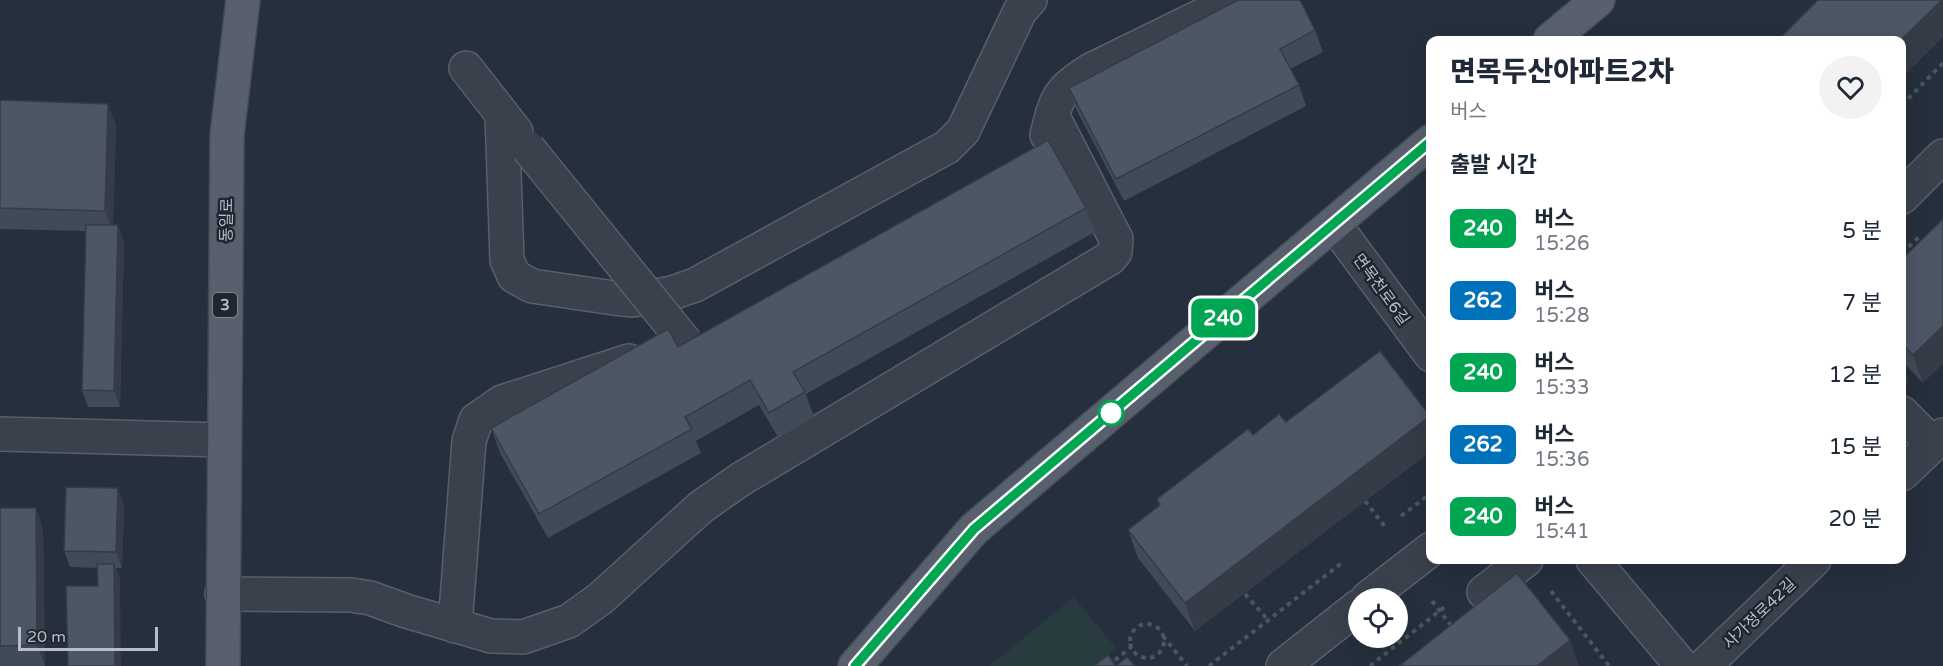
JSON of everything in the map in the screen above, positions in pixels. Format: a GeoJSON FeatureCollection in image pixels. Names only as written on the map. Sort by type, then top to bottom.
{"type":"FeatureCollection","features":[{"type":"Feature","properties":{"kind":"main road","name":"동일로"},"geometry":{"type":"LineString","coordinates":[[223,666],[227,135],[243,0]]}},
{"type":"Feature","properties":{"kind":"main road"},"geometry":{"type":"LineString","coordinates":[[1555,36],[1598,0]]}},
{"type":"Feature","properties":{"kind":"main road"},"geometry":{"type":"LineString","coordinates":[[855,666],[974,529],[1426,145]]}},
{"type":"Feature","properties":{"kind":"main road"},"geometry":{"type":"LineString","coordinates":[[222,603],[248,666]]}},
{"type":"Feature","properties":{"kind":"street"},"geometry":{"type":"LineString","coordinates":[[502,114],[507,260],[514,276],[532,286],[614,298],[633,300],[672,293],[696,285],[947,147],[963,132],[1020,11],[1030,0]]}},
{"type":"Feature","properties":{"kind":"street"},"geometry":{"type":"LineString","coordinates":[[1035,160],[1045,146],[1057,99],[1069,84],[1091,70],[1234,0]]}},
{"type":"Feature","properties":{"kind":"street"},"geometry":{"type":"LineString","coordinates":[[455,626],[469,441],[476,420],[502,402],[698,340],[528,148],[466,68]]}},
{"type":"Feature","properties":{"kind":"street"},"geometry":{"type":"LineString","coordinates":[[222,603],[351,595],[370,598],[491,636],[523,637],[569,621],[601,598],[701,507],[741,479],[1110,258],[1115,252],[1116,239],[1052,115]]}},
{"type":"Feature","properties":{"kind":"street"},"geometry":{"type":"LineString","coordinates":[[1906,193],[1943,156]]}},
{"type":"Feature","properties":{"kind":"street","name":"면목천로6길"},"geometry":{"type":"LineString","coordinates":[[1334,224],[1426,347]]}},
{"type":"Feature","properties":{"kind":"street"},"geometry":{"type":"LineString","coordinates":[[1906,416],[1938,440],[1906,470]]}},
{"type":"Feature","properties":{"kind":"street"},"geometry":{"type":"LineString","coordinates":[[0,434],[224,440]]}},
{"type":"Feature","properties":{"kind":"street"},"geometry":{"type":"LineString","coordinates":[[1381,588],[1426,553]]}},
{"type":"Feature","properties":{"kind":"street"},"geometry":{"type":"LineString","coordinates":[[1484,592],[1521,564]]}},
{"type":"Feature","properties":{"kind":"street"},"geometry":{"type":"LineString","coordinates":[[1596,564],[1682,666]]}},
{"type":"Feature","properties":{"kind":"street","name":"사가정로42길"},"geometry":{"type":"LineString","coordinates":[[1704,666],[1810,564]]}},
{"type":"Feature","properties":{"kind":"street"},"geometry":{"type":"LineString","coordinates":[[1283,666],[1348,615]]}},
{"type":"Feature","properties":{"kind":"path"},"geometry":{"type":"LineString","coordinates":[[1906,101],[1943,63]]}},
{"type":"Feature","properties":{"kind":"path"},"geometry":{"type":"LineString","coordinates":[[1377,535],[1426,497]]}},
{"type":"Feature","properties":{"kind":"path"},"geometry":{"type":"LineString","coordinates":[[1365,501],[1386,528]]}},
{"type":"Feature","properties":{"kind":"path"},"geometry":{"type":"LineString","coordinates":[[1209,666],[1350,556]]}},
{"type":"Feature","properties":{"kind":"path"},"geometry":{"type":"LineString","coordinates":[[1547,587],[1609,666]]}},
{"type":"Feature","properties":{"kind":"path"},"geometry":{"type":"LineString","coordinates":[[1426,593],[1454,629]]}},
{"type":"Feature","properties":{"kind":"path"},"geometry":{"type":"LineString","coordinates":[[1245,594],[1268,620]]}},
{"type":"Feature","properties":{"kind":"path"},"geometry":{"type":"LineString","coordinates":[[1370,666],[1449,603]]}},
{"type":"Feature","properties":{"kind":"path"},"geometry":{"type":"LineString","coordinates":[[1161,633],[1163,643],[1155,656],[1144,658],[1134,652],[1131,647],[1131,636],[1138,626],[1154,625],[1161,633],[1187,666]]}},
{"type":"Feature","properties":{"kind":"path"},"geometry":{"type":"LineString","coordinates":[[1108,666],[1131,647]]}},
{"type":"Feature","properties":{"kind":"shaded area"},"geometry":{"type":"Polygon","coordinates":[[[1074,597],[1116,648],[1095,666],[989,666],[1074,597]]]}},
{"type":"Feature","properties":{"kind":"building"},"geometry":{"type":"Polygon","coordinates":[[[1238,0],[1300,0],[1315,30],[1280,49],[1299,85],[1116,179],[1069,88],[1238,0]]]}},
{"type":"Feature","properties":{"kind":"building"},"geometry":{"type":"Polygon","coordinates":[[[1818,0],[1942,0],[1905,36],[1782,36],[1818,0]]]}},
{"type":"Feature","properties":{"kind":"building"},"geometry":{"type":"Polygon","coordinates":[[[0,100],[108,104],[105,211],[0,208],[0,100]]]}},
{"type":"Feature","properties":{"kind":"building"},"geometry":{"type":"Polygon","coordinates":[[[1048,140],[1086,208],[793,372],[805,392],[769,413],[750,380],[685,417],[692,429],[539,514],[491,428],[668,329],[678,347],[1048,140]]]}},
{"type":"Feature","properties":{"kind":"building"},"geometry":{"type":"Polygon","coordinates":[[[1943,219],[1943,326],[1913,355],[1906,348],[1906,255],[1943,219]]]}},
{"type":"Feature","properties":{"kind":"building"},"geometry":{"type":"Polygon","coordinates":[[[86,225],[118,225],[114,391],[82,390],[86,225]]]}},
{"type":"Feature","properties":{"kind":"building"},"geometry":{"type":"Polygon","coordinates":[[[1380,351],[1426,411],[1426,419],[1185,603],[1128,530],[1160,505],[1157,499],[1248,429],[1253,435],[1279,414],[1286,422],[1380,351]]]}},
{"type":"Feature","properties":{"kind":"building"},"geometry":{"type":"Polygon","coordinates":[[[66,487],[118,488],[116,552],[64,551],[66,487]]]}},
{"type":"Feature","properties":{"kind":"building"},"geometry":{"type":"Polygon","coordinates":[[[0,508],[36,508],[37,645],[0,646],[0,508]]]}},
{"type":"Feature","properties":{"kind":"building"},"geometry":{"type":"Polygon","coordinates":[[[97,564],[114,564],[115,666],[68,666],[66,586],[98,586],[97,564]]]}},
{"type":"Feature","properties":{"kind":"building"},"geometry":{"type":"Polygon","coordinates":[[[1517,573],[1570,640],[1537,666],[1399,666],[1517,573]]]}},
{"type":"Feature","properties":{"kind":"building"},"geometry":{"type":"Polygon","coordinates":[[[1108,655],[1116,666],[1094,666],[1108,655]]]}},
{"type":"Feature","properties":{"kind":"building"},"geometry":{"type":"Polygon","coordinates":[[[1127,657],[1135,666],[1116,666],[1127,657]]]}},
{"type":"Feature","properties":{"kind":"bus line","name":"240"},"geometry":{"type":"LineString","coordinates":[[855,666],[974,529],[1426,145]]}}]}
